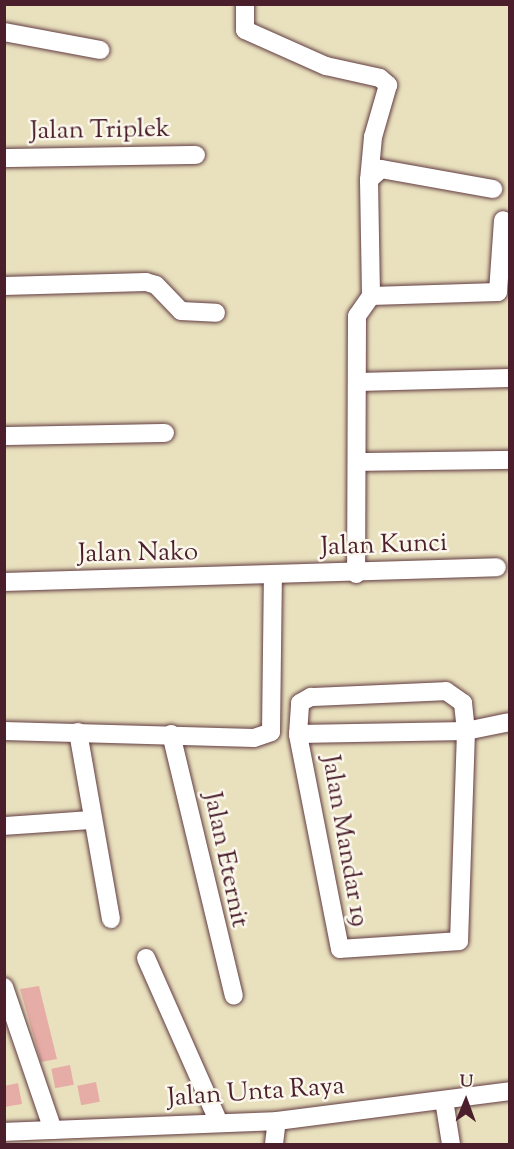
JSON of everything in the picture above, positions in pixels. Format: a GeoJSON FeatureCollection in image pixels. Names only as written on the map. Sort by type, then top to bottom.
{"type":"FeatureCollection","features":[{"type":"Feature","properties":{"kind":"street"},"geometry":{"type":"LineString","coordinates":[[245,4],[245,30],[326,66],[380,78],[388,85],[373,137],[369,180],[371,296],[357,316],[356,574]]}},
{"type":"Feature","properties":{"kind":"street"},"geometry":{"type":"LineString","coordinates":[[4,32],[100,50]]}},
{"type":"Feature","properties":{"kind":"street","name":"Jalan Triplek"},"geometry":{"type":"LineString","coordinates":[[4,158],[196,155]]}},
{"type":"Feature","properties":{"kind":"street"},"geometry":{"type":"LineString","coordinates":[[369,180],[381,169],[493,189]]}},
{"type":"Feature","properties":{"kind":"street"},"geometry":{"type":"LineString","coordinates":[[371,296],[498,292],[503,220]]}},
{"type":"Feature","properties":{"kind":"street"},"geometry":{"type":"LineString","coordinates":[[4,286],[146,282],[156,285],[181,311],[216,313]]}},
{"type":"Feature","properties":{"kind":"street"},"geometry":{"type":"LineString","coordinates":[[358,382],[510,378]]}},
{"type":"Feature","properties":{"kind":"street"},"geometry":{"type":"LineString","coordinates":[[4,436],[165,433]]}},
{"type":"Feature","properties":{"kind":"street"},"geometry":{"type":"LineString","coordinates":[[358,462],[510,460]]}},
{"type":"Feature","properties":{"kind":"street","name":"Jalan Kunci"},"geometry":{"type":"LineString","coordinates":[[273,576],[497,567]]}},
{"type":"Feature","properties":{"kind":"street"},"geometry":{"type":"LineString","coordinates":[[4,731],[254,738],[271,732],[273,576]]}},
{"type":"Feature","properties":{"kind":"street","name":"Jalan Nako"},"geometry":{"type":"LineString","coordinates":[[4,582],[273,576]]}},
{"type":"Feature","properties":{"kind":"street","name":"Jalan Mandar 19"},"geometry":{"type":"LineString","coordinates":[[439,690],[463,702],[466,730],[459,941],[346,951],[334,940],[298,734],[303,700],[439,690]]}},
{"type":"Feature","properties":{"kind":"street","name":"Jalan Mandar 19"},"geometry":{"type":"LineString","coordinates":[[298,734],[466,730],[510,722]]}},
{"type":"Feature","properties":{"kind":"street"},"geometry":{"type":"LineString","coordinates":[[78,732],[89,819],[111,919]]}},
{"type":"Feature","properties":{"kind":"street","name":"Jalan Eternit"},"geometry":{"type":"LineString","coordinates":[[171,734],[234,996]]}},
{"type":"Feature","properties":{"kind":"street"},"geometry":{"type":"LineString","coordinates":[[4,826],[89,819]]}},
{"type":"Feature","properties":{"kind":"street"},"geometry":{"type":"LineString","coordinates":[[146,958],[219,1123]]}},
{"type":"Feature","properties":{"kind":"street"},"geometry":{"type":"LineString","coordinates":[[4,987],[53,1130]]}},
{"type":"Feature","properties":{"kind":"street","name":"Jalan Unta Raya"},"geometry":{"type":"LineString","coordinates":[[4,1132],[277,1121],[510,1091]]}},
{"type":"Feature","properties":{"kind":"street"},"geometry":{"type":"LineString","coordinates":[[444,1100],[452,1144]]}},
{"type":"Feature","properties":{"kind":"street"},"geometry":{"type":"LineString","coordinates":[[274,1144],[277,1121]]}},
{"type":"Feature","properties":{"kind":"building"},"geometry":{"type":"Polygon","coordinates":[[[39,986],[57,1059],[41,1062],[20,989],[39,986]]]}},
{"type":"Feature","properties":{"kind":"building"},"geometry":{"type":"Polygon","coordinates":[[[70,1065],[74,1085],[55,1088],[51,1069],[70,1065]]]}},
{"type":"Feature","properties":{"kind":"building"},"geometry":{"type":"Polygon","coordinates":[[[96,1082],[100,1102],[81,1105],[77,1086],[96,1082]]]}},
{"type":"Feature","properties":{"kind":"building"},"geometry":{"type":"Polygon","coordinates":[[[18,1083],[22,1104],[4,1107],[4,1086],[18,1083]]]}}]}
